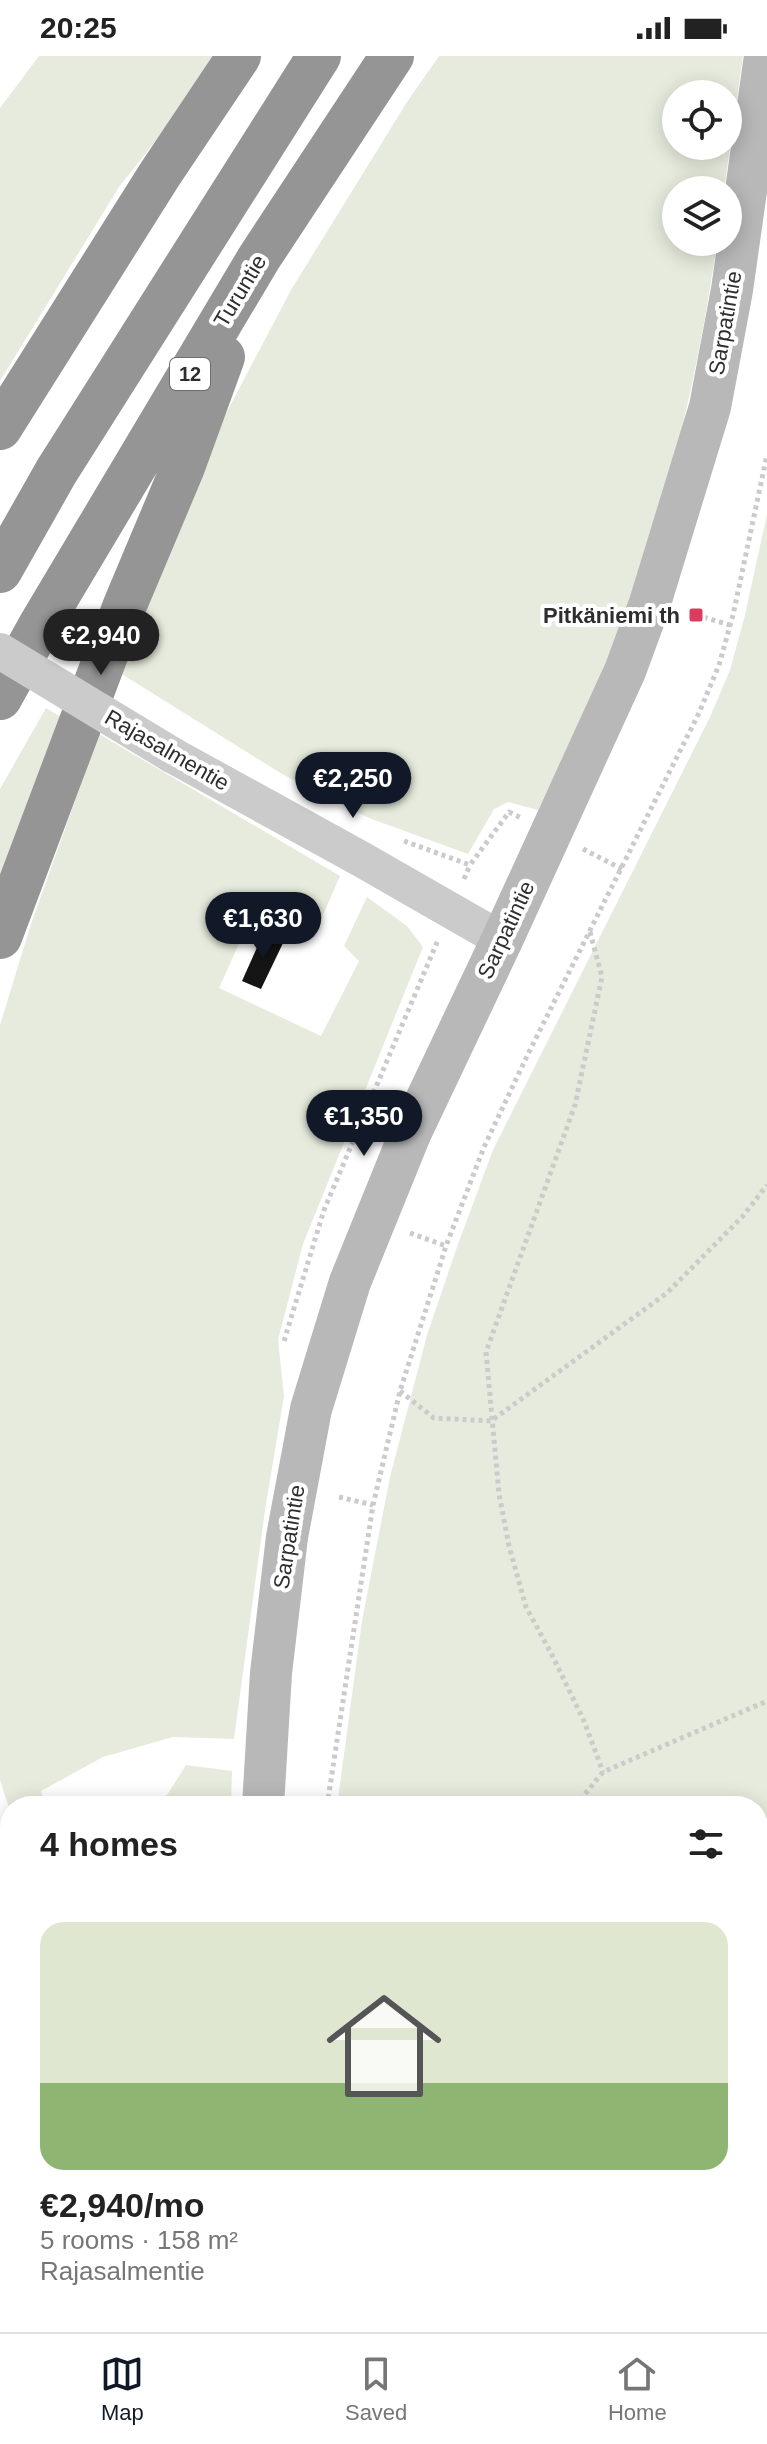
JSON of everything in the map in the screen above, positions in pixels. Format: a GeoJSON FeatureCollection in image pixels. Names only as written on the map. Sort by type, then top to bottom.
{"type":"FeatureCollection","features":[{"type":"Feature","properties":{"kind":"highway"},"geometry":{"type":"LineString","coordinates":[[0,428],[160,174],[239,56]]}},
{"type":"Feature","properties":{"kind":"highway"},"geometry":{"type":"LineString","coordinates":[[0,571],[56,472],[319,56]]}},
{"type":"Feature","properties":{"kind":"highway","name":"Turuntie"},"geometry":{"type":"LineString","coordinates":[[0,698],[259,258],[392,56]]}},
{"type":"Feature","properties":{"kind":"highway"},"geometry":{"type":"LineString","coordinates":[[0,937],[125,605],[183,467],[259,258]]}},
{"type":"Feature","properties":{"kind":"main road","name":"Sarpatintie"},"geometry":{"type":"LineString","coordinates":[[264,1796],[271,1673],[283,1567],[311,1409],[350,1282],[401,1157],[625,671],[685,494],[710,407],[732,290],[765,56]]}},
{"type":"Feature","properties":{"kind":"street","name":"Rajasalmentie"},"geometry":{"type":"LineString","coordinates":[[0,651],[172,755],[502,940]]}},
{"type":"Feature","properties":{"kind":"path"},"geometry":{"type":"LineString","coordinates":[[329,1796],[373,1505],[400,1391],[446,1246],[484,1147],[699,713],[719,665],[767,459]]}},
{"type":"Feature","properties":{"kind":"path"},"geometry":{"type":"LineString","coordinates":[[696,615],[730,625]]}},
{"type":"Feature","properties":{"kind":"path"},"geometry":{"type":"LineString","coordinates":[[284,1341],[324,1210],[470,865],[509,812],[622,869]]}},
{"type":"Feature","properties":{"kind":"path"},"geometry":{"type":"LineString","coordinates":[[399,840],[470,865]]}},
{"type":"Feature","properties":{"kind":"path"},"geometry":{"type":"LineString","coordinates":[[590,932],[602,977],[575,1105],[486,1352],[500,1502],[509,1546],[526,1607],[584,1721],[603,1772]]}},
{"type":"Feature","properties":{"kind":"path"},"geometry":{"type":"LineString","coordinates":[[400,1391],[434,1418],[491,1421],[667,1293],[743,1216],[767,1185]]}},
{"type":"Feature","properties":{"kind":"path"},"geometry":{"type":"LineString","coordinates":[[401,1230],[446,1246]]}},
{"type":"Feature","properties":{"kind":"path"},"geometry":{"type":"LineString","coordinates":[[339,1497],[373,1505]]}},
{"type":"Feature","properties":{"kind":"path"},"geometry":{"type":"LineString","coordinates":[[583,1796],[603,1772],[767,1701]]}},
{"type":"Feature","properties":{"kind":"shaded area"},"geometry":{"type":"Polygon","coordinates":[[[39,56],[218,56],[188,100],[119,187],[0,381],[0,108],[39,56]]]}},
{"type":"Feature","properties":{"kind":"shaded area"},"geometry":{"type":"Polygon","coordinates":[[[439,56],[743,56],[740,80],[662,80],[662,160],[728,160],[726,176],[662,176],[662,256],[715,256],[689,397],[648,551],[595,690],[538,810],[508,802],[494,809],[468,854],[369,818],[282,774],[120,673],[222,421],[291,290],[407,102],[439,56]]]}},
{"type":"Feature","properties":{"kind":"shaded area"},"geometry":{"type":"Polygon","coordinates":[[[767,514],[767,1796],[338,1796],[362,1621],[390,1477],[427,1335],[457,1247],[493,1150],[710,717],[730,670],[767,514]]]}},
{"type":"Feature","properties":{"kind":"shaded area"},"geometry":{"type":"Polygon","coordinates":[[[46,708],[69,722],[0,892],[0,789],[46,708]]]}},
{"type":"Feature","properties":{"kind":"shaded area"},"geometry":{"type":"Polygon","coordinates":[[[99,734],[340,876],[320,922],[260,897],[219,988],[321,1036],[359,961],[344,946],[367,897],[407,926],[423,947],[303,1244],[278,1340],[284,1396],[234,1739],[173,1737],[103,1757],[41,1791],[42,1796],[5,1796],[0,1780],[0,1025],[31,924],[99,734]]]}},
{"type":"Feature","properties":{"kind":"shaded area"},"geometry":{"type":"Polygon","coordinates":[[[186,1765],[232,1771],[231,1796],[167,1795],[186,1765]]]}},
{"type":"Feature","properties":{"kind":"building"},"geometry":{"type":"Polygon","coordinates":[[[264,932],[284,941],[261,989],[242,981],[264,932]]]}},
{"type":"Feature","properties":{"kind":"place","name":"Pitkäniemi th"},"geometry":{"type":"Point","coordinates":[696,615]}}]}
